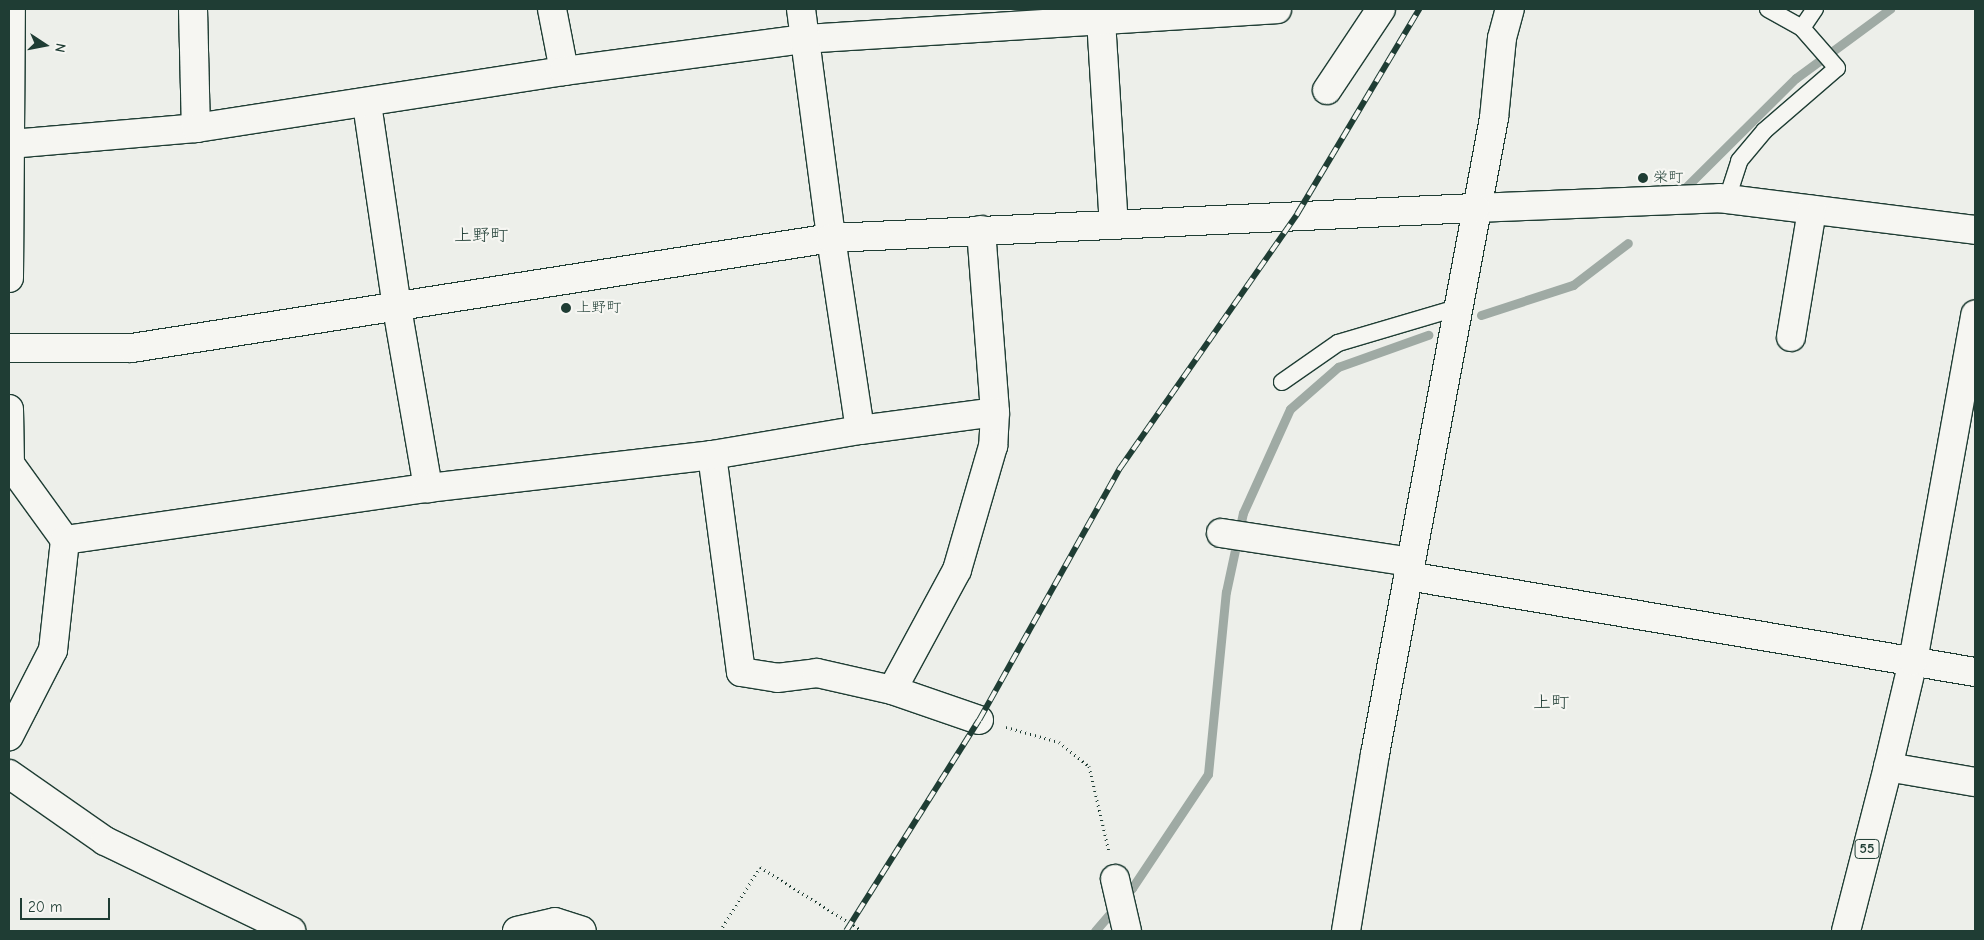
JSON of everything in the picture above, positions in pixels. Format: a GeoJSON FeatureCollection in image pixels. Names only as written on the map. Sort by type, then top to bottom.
{"type":"FeatureCollection","features":[{"type":"Feature","properties":{"kind":"street"},"geometry":{"type":"LineString","coordinates":[[9,278],[11,9]]}},
{"type":"Feature","properties":{"kind":"street"},"geometry":{"type":"LineString","coordinates":[[193,9],[196,128]]}},
{"type":"Feature","properties":{"kind":"street"},"geometry":{"type":"LineString","coordinates":[[552,9],[564,71]]}},
{"type":"Feature","properties":{"kind":"street"},"geometry":{"type":"LineString","coordinates":[[801,9],[831,238],[860,430]]}},
{"type":"Feature","properties":{"kind":"street"},"geometry":{"type":"LineString","coordinates":[[11,144],[196,128],[367,104],[564,71],[804,39],[1101,20],[1217,10],[1277,9]]}},
{"type":"Feature","properties":{"kind":"street"},"geometry":{"type":"LineString","coordinates":[[1327,90],[1381,9]]}},
{"type":"Feature","properties":{"kind":"street"},"geometry":{"type":"LineString","coordinates":[[1346,931],[1474,208],[1494,118],[1502,38],[1510,9]]}},
{"type":"Feature","properties":{"kind":"street"},"geometry":{"type":"LineString","coordinates":[[1101,20],[1114,224]]}},
{"type":"Feature","properties":{"kind":"street"},"geometry":{"type":"LineString","coordinates":[[367,104],[397,308],[428,488]]}},
{"type":"Feature","properties":{"kind":"street"},"geometry":{"type":"LineString","coordinates":[[9,348],[132,348],[397,308],[831,238],[1474,208],[1727,199],[1975,230]]}},
{"type":"Feature","properties":{"kind":"street"},"geometry":{"type":"LineString","coordinates":[[1791,337],[1812,210]]}},
{"type":"Feature","properties":{"kind":"street"},"geometry":{"type":"LineString","coordinates":[[892,690],[957,570],[993,446],[995,412],[981,230]]}},
{"type":"Feature","properties":{"kind":"street"},"geometry":{"type":"LineString","coordinates":[[1975,315],[1913,661],[1888,767],[1975,782]]}},
{"type":"Feature","properties":{"kind":"street"},"geometry":{"type":"LineString","coordinates":[[9,409],[10,464],[65,540],[53,650],[9,736]]}},
{"type":"Feature","properties":{"kind":"street"},"geometry":{"type":"LineString","coordinates":[[65,540],[428,488],[712,455],[860,430],[995,412]]}},
{"type":"Feature","properties":{"kind":"street"},"geometry":{"type":"LineString","coordinates":[[712,455],[740,672],[777,678],[817,673],[892,690],[979,720]]}},
{"type":"Feature","properties":{"kind":"street"},"geometry":{"type":"LineString","coordinates":[[1221,533],[1975,672]]}},
{"type":"Feature","properties":{"kind":"street","name":"55"},"geometry":{"type":"LineString","coordinates":[[1846,931],[1888,767]]}},
{"type":"Feature","properties":{"kind":"street"},"geometry":{"type":"LineString","coordinates":[[9,774],[105,841],[291,931]]}},
{"type":"Feature","properties":{"kind":"street"},"geometry":{"type":"LineString","coordinates":[[1115,879],[1127,927]]}},
{"type":"Feature","properties":{"kind":"street"},"geometry":{"type":"LineString","coordinates":[[517,931],[555,922],[582,931]]}},
{"type":"Feature","properties":{"kind":"lane"},"geometry":{"type":"LineString","coordinates":[[1727,199],[1739,161],[1764,131],[1837,68],[1802,28],[1768,9]]}},
{"type":"Feature","properties":{"kind":"lane"},"geometry":{"type":"LineString","coordinates":[[1802,28],[1815,9]]}},
{"type":"Feature","properties":{"kind":"lane"},"geometry":{"type":"LineString","coordinates":[[1282,382],[1338,343],[1456,308]]}},
{"type":"Feature","properties":{"kind":"path"},"geometry":{"type":"LineString","coordinates":[[979,720],[1060,742],[1089,766],[1115,879]]}},
{"type":"Feature","properties":{"kind":"path"},"geometry":{"type":"LineString","coordinates":[[720,931],[760,867],[863,931]]}},
{"type":"Feature","properties":{"kind":"waterway"},"geometry":{"type":"LineString","coordinates":[[1680,193],[1796,78],[1890,9]]}},
{"type":"Feature","properties":{"kind":"waterway"},"geometry":{"type":"LineString","coordinates":[[1481,315],[1573,285],[1628,243]]}},
{"type":"Feature","properties":{"kind":"waterway"},"geometry":{"type":"LineString","coordinates":[[1095,931],[1132,888],[1208,774],[1226,592],[1243,513],[1290,409],[1338,367],[1428,335]]}},
{"type":"Feature","properties":{"kind":"railway"},"geometry":{"type":"LineString","coordinates":[[846,931],[979,720],[1120,468],[1297,214],[1419,9]]}},
{"type":"Feature","properties":{"kind":"place","name":"栄町"},"geometry":{"type":"Point","coordinates":[1643,178]}},
{"type":"Feature","properties":{"kind":"place","name":"上野町"},"geometry":{"type":"Point","coordinates":[566,308]}},
{"type":"Feature","properties":{"kind":"district","name":"上野町"},"geometry":{"type":"Point","coordinates":[481,236]}},
{"type":"Feature","properties":{"kind":"district","name":"上町"},"geometry":{"type":"Point","coordinates":[1551,703]}}]}
